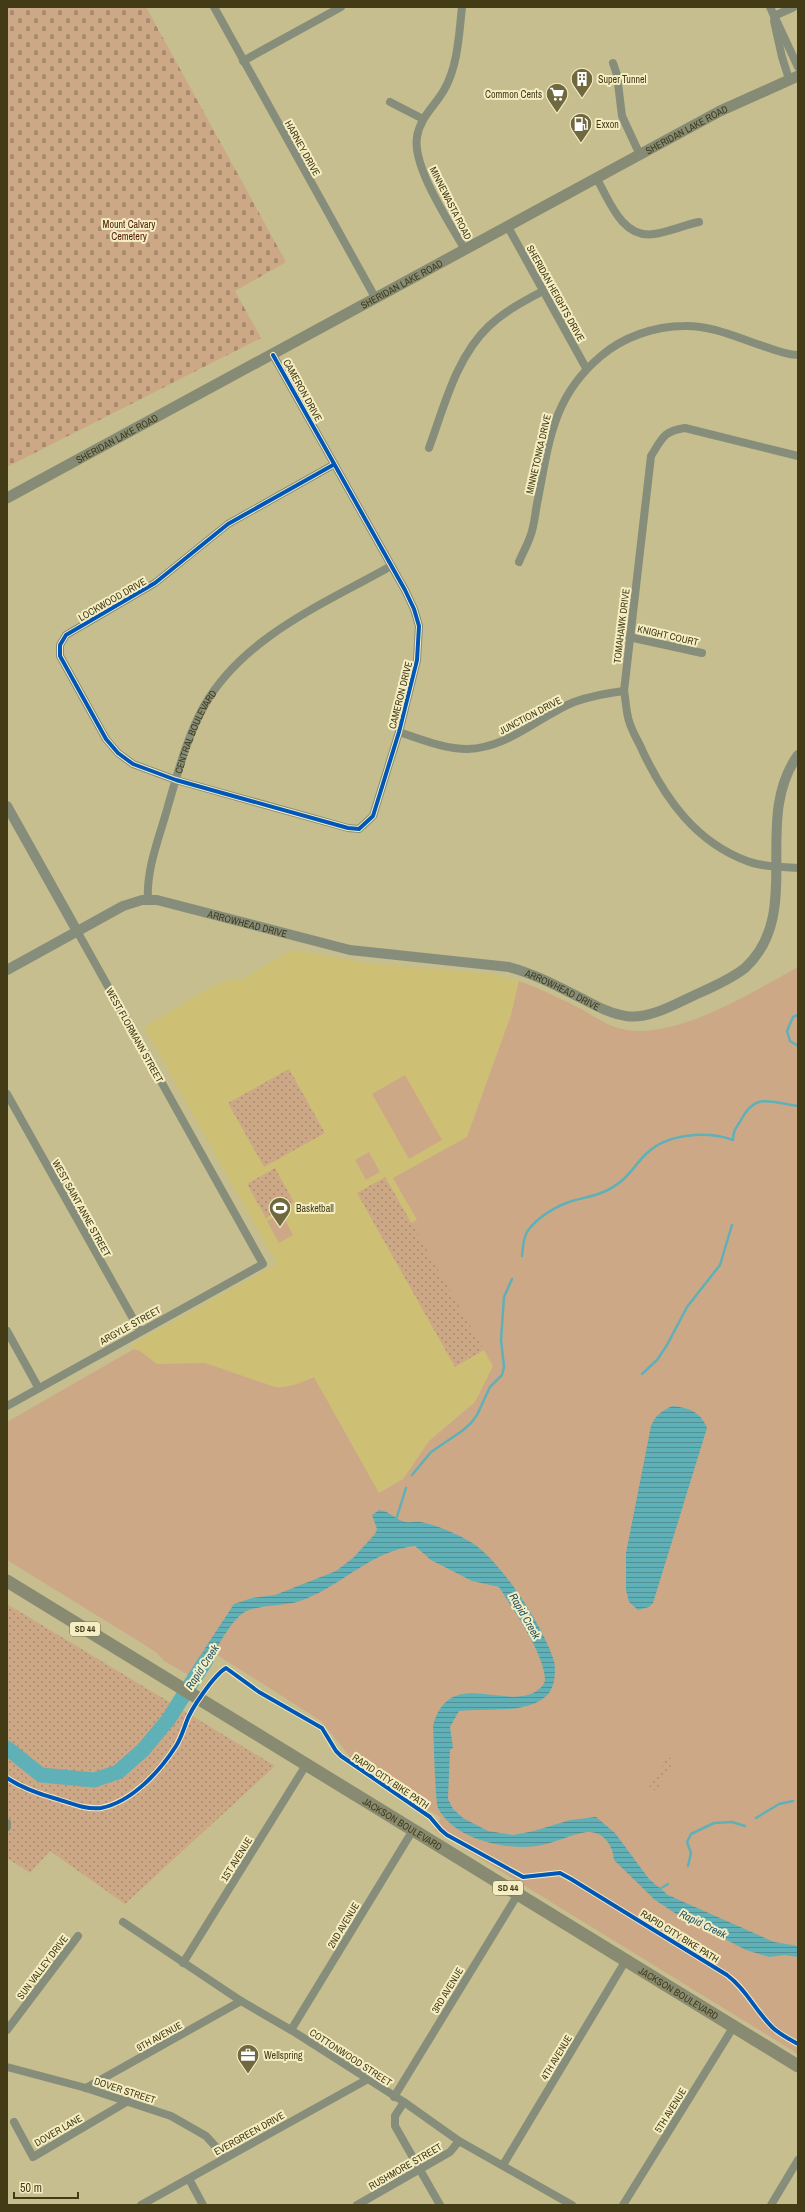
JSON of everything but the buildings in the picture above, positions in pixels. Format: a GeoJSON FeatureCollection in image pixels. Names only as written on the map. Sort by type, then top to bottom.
{"type":"FeatureCollection","features":[{"type":"Feature","properties":{"kind":"main road","name":"SHERIDAN LAKE ROAD"},"geometry":{"type":"LineString","coordinates":[[7,498],[737,102],[794,77]]}},
{"type":"Feature","properties":{"kind":"main road","name":"JACKSON BOULEVARD"},"geometry":{"type":"LineString","coordinates":[[7,1581],[798,2066]]}},
{"type":"Feature","properties":{"kind":"street","name":"HARNEY DRIVE"},"geometry":{"type":"LineString","coordinates":[[214,7],[376,299]]}},
{"type":"Feature","properties":{"kind":"street"},"geometry":{"type":"LineString","coordinates":[[243,61],[341,7]]}},
{"type":"Feature","properties":{"kind":"street","name":"MINNEWASTA ROAD"},"geometry":{"type":"LineString","coordinates":[[462,7],[456,55],[445,89],[422,119],[416,137],[419,162],[428,184],[465,250]]}},
{"type":"Feature","properties":{"kind":"street"},"geometry":{"type":"LineString","coordinates":[[770,7],[798,68]]}},
{"type":"Feature","properties":{"kind":"street"},"geometry":{"type":"LineString","coordinates":[[774,16],[794,7]]}},
{"type":"Feature","properties":{"kind":"street"},"geometry":{"type":"LineString","coordinates":[[774,16],[782,58],[794,77]]}},
{"type":"Feature","properties":{"kind":"street"},"geometry":{"type":"LineString","coordinates":[[613,63],[617,75],[622,116],[640,155]]}},
{"type":"Feature","properties":{"kind":"street"},"geometry":{"type":"LineString","coordinates":[[390,102],[422,119]]}},
{"type":"Feature","properties":{"kind":"street"},"geometry":{"type":"LineString","coordinates":[[597,179],[620,219],[626,226],[638,232],[655,234],[699,222]]}},
{"type":"Feature","properties":{"kind":"street","name":"SHERIDAN HEIGHTS DRIVE"},"geometry":{"type":"LineString","coordinates":[[508,227],[586,368]]}},
{"type":"Feature","properties":{"kind":"street"},"geometry":{"type":"LineString","coordinates":[[429,448],[456,377],[475,342],[488,326],[503,314],[543,291]]}},
{"type":"Feature","properties":{"kind":"street","name":"MINNETONKA DRIVE"},"geometry":{"type":"LineString","coordinates":[[519,562],[531,536],[549,443],[559,409],[573,383],[586,368],[612,347],[639,334],[666,327],[686,326],[719,331],[781,352],[798,355]]}},
{"type":"Feature","properties":{"kind":"street","name":"CAMERON DRIVE"},"geometry":{"type":"LineString","coordinates":[[176,780],[348,828],[359,829],[372,816],[399,732],[417,660],[419,626],[414,609],[272,355]]}},
{"type":"Feature","properties":{"kind":"street","name":"TOMAHAWK DRIVE"},"geometry":{"type":"LineString","coordinates":[[798,456],[685,428],[672,430],[662,438],[651,456],[624,691],[629,721],[641,748],[667,795],[686,821],[702,836],[722,850],[748,862],[776,867],[798,868]]}},
{"type":"Feature","properties":{"kind":"street","name":"LOCKWOOD DRIVE"},"geometry":{"type":"LineString","coordinates":[[176,780],[133,764],[118,753],[106,739],[60,656],[60,645],[66,635],[155,583],[228,524],[333,465]]}},
{"type":"Feature","properties":{"kind":"street","name":"CENTRAL BOULEVARD"},"geometry":{"type":"LineString","coordinates":[[148,900],[147,880],[192,730],[204,706],[226,675],[240,660],[277,630],[391,566]]}},
{"type":"Feature","properties":{"kind":"street","name":"KNIGHT COURT"},"geometry":{"type":"LineString","coordinates":[[629,637],[702,653]]}},
{"type":"Feature","properties":{"kind":"street","name":"JUNCTION DRIVE"},"geometry":{"type":"LineString","coordinates":[[399,732],[450,748],[485,747],[504,741],[573,703],[595,695],[624,691]]}},
{"type":"Feature","properties":{"kind":"street","name":"ARROWHEAD DRIVE"},"geometry":{"type":"LineString","coordinates":[[148,900],[181,905],[285,935],[350,950],[509,967],[539,978],[610,1012],[628,1016],[655,1012],[688,998],[736,974],[752,960],[766,941],[775,915],[777,809],[783,781],[798,755]]}},
{"type":"Feature","properties":{"kind":"street","name":"WEST FLORMANN STREET"},"geometry":{"type":"LineString","coordinates":[[7,806],[263,1264]]}},
{"type":"Feature","properties":{"kind":"street"},"geometry":{"type":"LineString","coordinates":[[7,970],[123,906],[148,900]]}},
{"type":"Feature","properties":{"kind":"street","name":"WEST SAINT ANNE STREET"},"geometry":{"type":"LineString","coordinates":[[7,1094],[140,1331]]}},
{"type":"Feature","properties":{"kind":"street","name":"ARGYLE STREET"},"geometry":{"type":"LineString","coordinates":[[7,1406],[38,1387],[263,1264]]}},
{"type":"Feature","properties":{"kind":"street"},"geometry":{"type":"LineString","coordinates":[[7,1330],[38,1387]]}},
{"type":"Feature","properties":{"kind":"street","name":"1ST AVENUE"},"geometry":{"type":"LineString","coordinates":[[184,1963],[306,1765]]}},
{"type":"Feature","properties":{"kind":"street","name":"2ND AVENUE"},"geometry":{"type":"LineString","coordinates":[[291,2030],[413,1830]]}},
{"type":"Feature","properties":{"kind":"street","name":"3RD AVENUE"},"geometry":{"type":"LineString","coordinates":[[394,2097],[518,1894]]}},
{"type":"Feature","properties":{"kind":"street","name":"COTTONWOOD STREET"},"geometry":{"type":"LineString","coordinates":[[122,1922],[241,2001],[291,2030],[404,2102],[459,2141],[503,2164],[572,2205]]}},
{"type":"Feature","properties":{"kind":"street","name":"SUN VALLEY DRIVE"},"geometry":{"type":"LineString","coordinates":[[7,2030],[78,1936]]}},
{"type":"Feature","properties":{"kind":"street","name":"4TH AVENUE"},"geometry":{"type":"LineString","coordinates":[[503,2164],[626,1960]]}},
{"type":"Feature","properties":{"kind":"street","name":"9TH AVENUE"},"geometry":{"type":"LineString","coordinates":[[86,2088],[241,2001]]}},
{"type":"Feature","properties":{"kind":"street","name":"5TH AVENUE"},"geometry":{"type":"LineString","coordinates":[[623,2205],[734,2026]]}},
{"type":"Feature","properties":{"kind":"street","name":"DOVER STREET"},"geometry":{"type":"LineString","coordinates":[[7,2067],[128,2101],[189,2125],[206,2136],[225,2157]]}},
{"type":"Feature","properties":{"kind":"street","name":"EVERGREEN DRIVE"},"geometry":{"type":"LineString","coordinates":[[141,2205],[189,2179],[225,2157],[368,2079]]}},
{"type":"Feature","properties":{"kind":"street","name":"DOVER LANE"},"geometry":{"type":"LineString","coordinates":[[14,2122],[33,2157],[128,2101]]}},
{"type":"Feature","properties":{"kind":"street"},"geometry":{"type":"LineString","coordinates":[[404,2102],[395,2116],[395,2126],[440,2205]]}},
{"type":"Feature","properties":{"kind":"street","name":"RUSHMORE STREET"},"geometry":{"type":"LineString","coordinates":[[357,2205],[450,2152],[459,2141]]}},
{"type":"Feature","properties":{"kind":"street"},"geometry":{"type":"LineString","coordinates":[[771,2205],[798,2160]]}},
{"type":"Feature","properties":{"kind":"street"},"geometry":{"type":"LineString","coordinates":[[189,2179],[203,2205]]}},
{"type":"Feature","properties":{"kind":"shaded area"},"geometry":{"type":"Polygon","coordinates":[[[292,950],[372,964],[494,974],[519,981],[511,1015],[467,1137],[393,1178],[417,1220],[411,1224],[493,1366],[475,1402],[446,1425],[403,1478],[378,1493],[344,1430],[298,1384],[284,1388],[275,1387],[205,1363],[157,1364],[140,1351],[134,1349],[131,1345],[277,1264],[144,1027],[209,988],[225,981],[242,979],[292,950]]]}},
{"type":"Feature","properties":{"kind":"green space","name":"Mount Calvary Cemetery"},"geometry":{"type":"Polygon","coordinates":[[[7,7],[146,7],[286,262],[235,291],[261,338],[7,467],[7,7]]]}},
{"type":"Feature","properties":{"kind":"green space"},"geometry":{"type":"Polygon","coordinates":[[[798,967],[798,2054],[434,1830],[441,1818],[350,1757],[321,1721],[211,1651],[194,1678],[164,1661],[157,1653],[140,1642],[7,1560],[7,1422],[134,1349],[140,1351],[157,1364],[205,1363],[275,1387],[295,1385],[314,1377],[379,1493],[403,1479],[429,1441],[475,1402],[493,1366],[410,1223],[417,1220],[393,1178],[467,1137],[511,1015],[519,981],[559,998],[615,1027],[636,1031],[659,1029],[684,1023],[709,1014],[798,967]]]}},
{"type":"Feature","properties":{"kind":"green space"},"geometry":{"type":"Polygon","coordinates":[[[289,1069],[325,1133],[264,1167],[228,1103],[289,1069]]]}},
{"type":"Feature","properties":{"kind":"green space"},"geometry":{"type":"Polygon","coordinates":[[[405,1075],[442,1140],[409,1159],[372,1094],[405,1075]]]}},
{"type":"Feature","properties":{"kind":"green space"},"geometry":{"type":"Polygon","coordinates":[[[369,1152],[380,1172],[366,1180],[355,1160],[369,1152]]]}},
{"type":"Feature","properties":{"kind":"green space"},"geometry":{"type":"Polygon","coordinates":[[[275,1168],[294,1202],[266,1218],[247,1184],[275,1168]]]}},
{"type":"Feature","properties":{"kind":"green space"},"geometry":{"type":"Polygon","coordinates":[[[385,1177],[484,1350],[455,1367],[357,1193],[385,1177]]]}},
{"type":"Feature","properties":{"kind":"green space","name":"Basketball"},"geometry":{"type":"Polygon","coordinates":[[[282,1213],[293,1235],[279,1243],[267,1221],[282,1213]]]}},
{"type":"Feature","properties":{"kind":"green space"},"geometry":{"type":"Polygon","coordinates":[[[7,1604],[275,1766],[125,1904],[50,1851],[30,1873],[7,1858],[7,1604]]]}},
{"type":"Feature","properties":{"kind":"green space"},"geometry":{"type":"Polygon","coordinates":[[[668,1757],[674,1760],[656,1791],[649,1787],[668,1757]]]}},
{"type":"Feature","properties":{"kind":"water"},"geometry":{"type":"Polygon","coordinates":[[[673,1406],[694,1412],[701,1418],[707,1428],[653,1603],[649,1607],[638,1610],[629,1602],[626,1590],[626,1553],[651,1426],[659,1414],[665,1409],[673,1406]]]}},
{"type":"Feature","properties":{"kind":"water"},"geometry":{"type":"Polygon","coordinates":[[[379,1510],[403,1521],[421,1522],[448,1531],[474,1544],[485,1553],[509,1581],[532,1614],[549,1647],[554,1661],[555,1673],[553,1686],[549,1693],[541,1700],[520,1708],[459,1711],[450,1727],[453,1748],[450,1750],[448,1799],[453,1809],[463,1818],[488,1831],[513,1835],[534,1831],[570,1820],[596,1817],[615,1833],[649,1879],[668,1895],[774,1942],[798,1946],[798,1957],[785,1955],[769,1957],[746,1950],[678,1915],[655,1900],[614,1860],[610,1845],[604,1837],[595,1833],[584,1832],[542,1845],[514,1847],[499,1845],[470,1836],[456,1828],[446,1819],[438,1808],[436,1794],[433,1726],[441,1708],[452,1698],[466,1694],[512,1697],[527,1695],[540,1688],[545,1679],[543,1668],[534,1644],[499,1587],[472,1581],[431,1560],[415,1546],[398,1549],[383,1555],[327,1588],[297,1602],[248,1610],[236,1619],[230,1626],[200,1679],[191,1673],[207,1645],[234,1604],[252,1598],[275,1595],[336,1571],[353,1558],[375,1534],[377,1529],[372,1515],[379,1510]]]}},
{"type":"Feature","properties":{"kind":"waterway"},"geometry":{"type":"LineString","coordinates":[[798,1015],[793,1017],[787,1031],[790,1041],[798,1046]]}},
{"type":"Feature","properties":{"kind":"waterway"},"geometry":{"type":"LineString","coordinates":[[522,1256],[527,1232],[541,1217],[566,1203],[598,1194],[613,1187],[619,1183],[646,1154],[655,1147],[676,1138],[688,1136],[711,1135],[733,1140],[736,1127],[753,1105],[759,1102],[772,1101],[798,1106]]}},
{"type":"Feature","properties":{"kind":"waterway"},"geometry":{"type":"LineString","coordinates":[[642,1374],[657,1360],[667,1345],[687,1307],[720,1265],[732,1225]]}},
{"type":"Feature","properties":{"kind":"waterway"},"geometry":{"type":"LineString","coordinates":[[412,1475],[431,1452],[471,1423],[477,1415],[490,1387],[502,1375],[504,1367],[501,1340],[504,1297],[512,1279]]}},
{"type":"Feature","properties":{"kind":"waterway"},"geometry":{"type":"LineString","coordinates":[[396,1520],[406,1488]]}},
{"type":"Feature","properties":{"kind":"waterway","name":"Rapid Creek"},"geometry":{"type":"LineString","coordinates":[[7,1748],[41,1775],[94,1780],[118,1772],[143,1750],[168,1720],[206,1660]]}},
{"type":"Feature","properties":{"kind":"waterway"},"geometry":{"type":"LineString","coordinates":[[756,1818],[779,1804],[793,1801]]}},
{"type":"Feature","properties":{"kind":"waterway"},"geometry":{"type":"LineString","coordinates":[[688,1866],[691,1853],[687,1842],[691,1834],[714,1823],[732,1822],[745,1826]]}},
{"type":"Feature","properties":{"kind":"waterway"},"geometry":{"type":"LineString","coordinates":[[658,1890],[668,1884]]}},
{"type":"Feature","properties":{"kind":"cycle path"},"geometry":{"type":"LineString","coordinates":[[273,355],[405,590],[414,609],[419,626],[417,660],[399,732],[373,816],[359,829],[348,828],[176,780],[133,764],[118,753],[106,739],[60,656],[60,645],[66,635],[155,583],[228,524],[333,465]]}},
{"type":"Feature","properties":{"kind":"cycle path","name":"RAPID CITY BIKE PATH"},"geometry":{"type":"LineString","coordinates":[[7,1778],[37,1793],[84,1807],[101,1808],[112,1805],[124,1799],[144,1784],[162,1765],[178,1743],[188,1717],[197,1702],[209,1685],[226,1668],[259,1692],[322,1728],[336,1751],[341,1756],[430,1817],[447,1835],[523,1877],[560,1873],[727,1975],[740,1987],[760,2014],[772,2027],[798,2044]]}},
{"type":"Feature","properties":{"kind":"place","name":"Super Tunnel"},"geometry":{"type":"Point","coordinates":[582,98]}},
{"type":"Feature","properties":{"kind":"place","name":"Common Cents"},"geometry":{"type":"Point","coordinates":[557,114]}},
{"type":"Feature","properties":{"kind":"place","name":"Exxon"},"geometry":{"type":"Point","coordinates":[581,144]}},
{"type":"Feature","properties":{"kind":"place","name":"Basketball"},"geometry":{"type":"Point","coordinates":[280,1228]}},
{"type":"Feature","properties":{"kind":"place","name":"Wellspring"},"geometry":{"type":"Point","coordinates":[248,2074]}}]}
